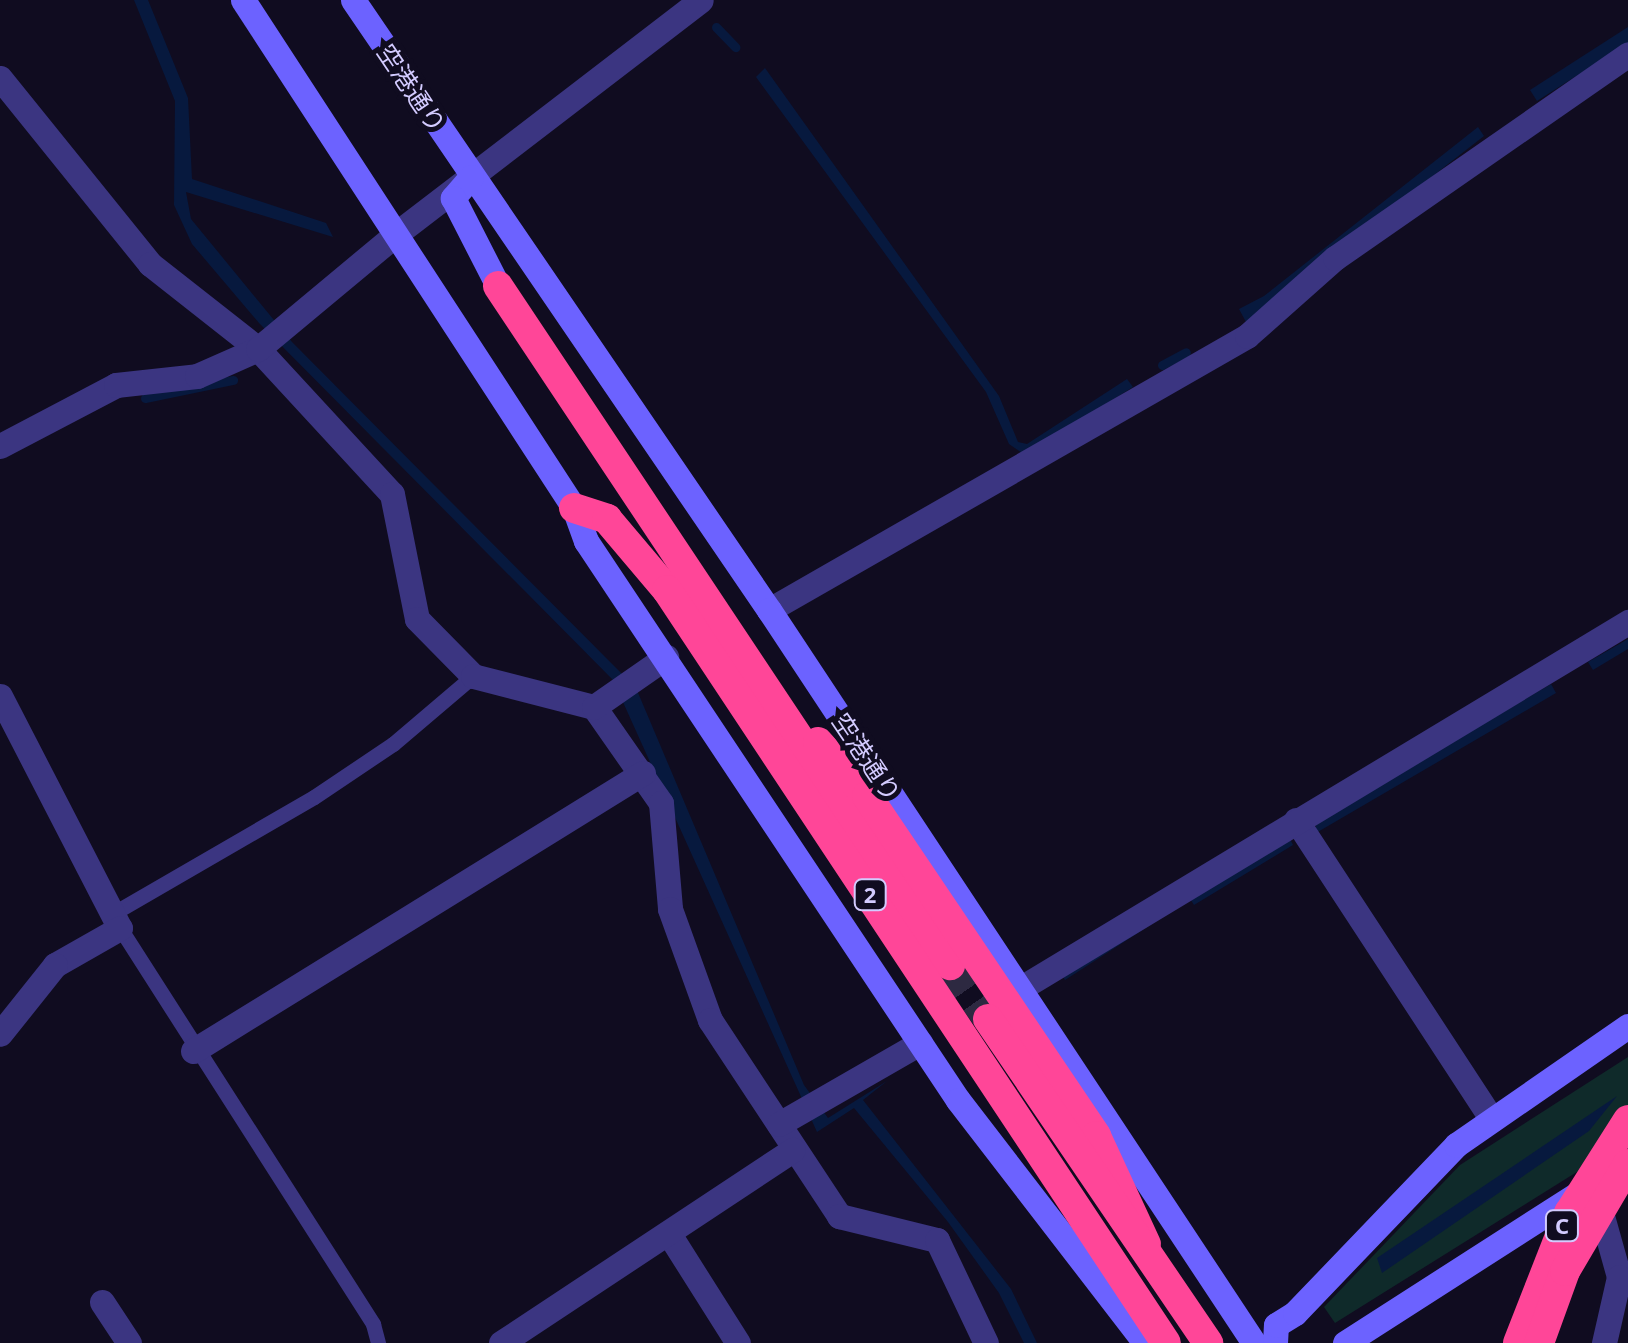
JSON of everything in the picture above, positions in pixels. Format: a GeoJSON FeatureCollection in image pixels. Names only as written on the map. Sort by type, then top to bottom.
{"type":"FeatureCollection","features":[{"type":"Feature","properties":{"kind":"highway"},"geometry":{"type":"LineString","coordinates":[[498,286],[950,965]]}},
{"type":"Feature","properties":{"kind":"highway","name":"2"},"geometry":{"type":"LineString","coordinates":[[574,508],[608,520],[667,590],[1166,1343]]}},
{"type":"Feature","properties":{"kind":"highway"},"geometry":{"type":"LineString","coordinates":[[747,662],[867,796],[1096,1136],[1146,1244]]}},
{"type":"Feature","properties":{"kind":"highway"},"geometry":{"type":"LineString","coordinates":[[988,1019],[1146,1244],[1208,1343]]}},
{"type":"Feature","properties":{"kind":"highway","name":"C"},"geometry":{"type":"LineString","coordinates":[[1518,1343],[1569,1213],[1628,1120]]}},
{"type":"Feature","properties":{"kind":"highway","name":"C"},"geometry":{"type":"LineString","coordinates":[[1539,1343],[1565,1272],[1628,1163]]}},
{"type":"Feature","properties":{"kind":"street"},"geometry":{"type":"LineString","coordinates":[[243,0],[574,508],[586,541],[920,1042],[1144,1343]]}},
{"type":"Feature","properties":{"kind":"street","name":"空港通り"},"geometry":{"type":"LineString","coordinates":[[353,0],[769,610],[1254,1343]]}},
{"type":"Feature","properties":{"kind":"street"},"geometry":{"type":"LineString","coordinates":[[0,446],[116,385],[197,376],[270,339],[396,234],[701,0]]}},
{"type":"Feature","properties":{"kind":"street"},"geometry":{"type":"LineString","coordinates":[[769,610],[1246,336],[1335,258],[1628,54]]}},
{"type":"Feature","properties":{"kind":"street"},"geometry":{"type":"LineString","coordinates":[[0,78],[150,264],[270,339],[392,494],[417,618],[474,676],[615,693],[666,657]]}},
{"type":"Feature","properties":{"kind":"street"},"geometry":{"type":"LineString","coordinates":[[471,178],[453,198],[498,286]]}},
{"type":"Feature","properties":{"kind":"street"},"geometry":{"type":"LineString","coordinates":[[1021,988],[1628,622]]}},
{"type":"Feature","properties":{"kind":"street"},"geometry":{"type":"LineString","coordinates":[[615,693],[643,773],[661,803],[670,909],[710,1020],[788,1119],[793,1150],[838,1216],[937,1240],[986,1343]]}},
{"type":"Feature","properties":{"kind":"street"},"geometry":{"type":"LineString","coordinates":[[0,696],[116,921],[56,966],[0,1034]]}},
{"type":"Feature","properties":{"kind":"street"},"geometry":{"type":"LineString","coordinates":[[193,1051],[643,773]]}},
{"type":"Feature","properties":{"kind":"street"},"geometry":{"type":"LineString","coordinates":[[1296,820],[1492,1119]]}},
{"type":"Feature","properties":{"kind":"street"},"geometry":{"type":"LineString","coordinates":[[1275,1343],[1276,1325],[1295,1313],[1456,1145],[1628,1026]]}},
{"type":"Feature","properties":{"kind":"street"},"geometry":{"type":"LineString","coordinates":[[788,1119],[920,1042]]}},
{"type":"Feature","properties":{"kind":"street"},"geometry":{"type":"LineString","coordinates":[[501,1343],[793,1150]]}},
{"type":"Feature","properties":{"kind":"street"},"geometry":{"type":"LineString","coordinates":[[1345,1343],[1628,1163]]}},
{"type":"Feature","properties":{"kind":"street"},"geometry":{"type":"LineString","coordinates":[[1592,1184],[1619,1277],[1604,1343]]}},
{"type":"Feature","properties":{"kind":"street"},"geometry":{"type":"LineString","coordinates":[[669,1234],[738,1343]]}},
{"type":"Feature","properties":{"kind":"street"},"geometry":{"type":"LineString","coordinates":[[102,1302],[128,1343]]}},
{"type":"Feature","properties":{"kind":"lane"},"geometry":{"type":"LineString","coordinates":[[378,1343],[373,1324],[193,1051],[116,921],[392,744],[474,676]]}},
{"type":"Feature","properties":{"kind":"green space"},"geometry":{"type":"Polygon","coordinates":[[[1628,1057],[1628,1140],[1335,1323],[1324,1307],[1460,1165],[1628,1057]]]}},
{"type":"Feature","properties":{"kind":"water"},"geometry":{"type":"Polygon","coordinates":[[[134,0],[148,0],[188,98],[192,179],[326,223],[333,237],[186,192],[191,219],[292,342],[636,688],[804,1085],[828,1118],[887,1081],[863,1100],[1011,1289],[1037,1343],[1024,1343],[999,1293],[948,1222],[854,1108],[817,1132],[613,680],[259,323],[192,244],[174,205],[175,101],[134,0]]]}},
{"type":"Feature","properties":{"kind":"water"},"geometry":{"type":"Polygon","coordinates":[[[1628,27],[1628,43],[1537,101],[1530,90],[1628,27]]]}},
{"type":"Feature","properties":{"kind":"water"},"geometry":{"type":"Polygon","coordinates":[[[765,68],[999,396],[1018,442],[1027,444],[1127,379],[1133,387],[1025,455],[1009,444],[986,392],[756,77],[765,68]]]}},
{"type":"Feature","properties":{"kind":"water"},"geometry":{"type":"Polygon","coordinates":[[[1478,127],[1484,136],[1246,322],[1239,309],[1264,296],[1478,127]]]}},
{"type":"Feature","properties":{"kind":"water"},"geometry":{"type":"Polygon","coordinates":[[[1628,639],[1628,649],[1593,670],[1588,662],[1628,639]]]}},
{"type":"Feature","properties":{"kind":"water"},"geometry":{"type":"Polygon","coordinates":[[[1551,684],[1556,693],[1316,833],[1316,822],[1551,684]]]}},
{"type":"Feature","properties":{"kind":"water"},"geometry":{"type":"Polygon","coordinates":[[[1289,837],[1293,845],[1194,905],[1189,897],[1289,837]]]}},
{"type":"Feature","properties":{"kind":"water"},"geometry":{"type":"Polygon","coordinates":[[[1158,920],[1065,980],[1061,974],[1158,920]]]}},
{"type":"Feature","properties":{"kind":"water"},"geometry":{"type":"Polygon","coordinates":[[[1617,1096],[1589,1131],[1382,1273],[1377,1258],[1617,1096]]]}},
{"type":"Feature","properties":{"kind":"waterway"},"geometry":{"type":"LineString","coordinates":[[716,27],[735,47]]}},
{"type":"Feature","properties":{"kind":"waterway"},"geometry":{"type":"LineString","coordinates":[[1162,365],[1186,352]]}},
{"type":"Feature","properties":{"kind":"waterway"},"geometry":{"type":"LineString","coordinates":[[145,398],[233,380]]}},
{"type":"Feature","properties":{"kind":"tunnel"},"geometry":{"type":"LineString","coordinates":[[950,965],[988,1019]]}}]}
